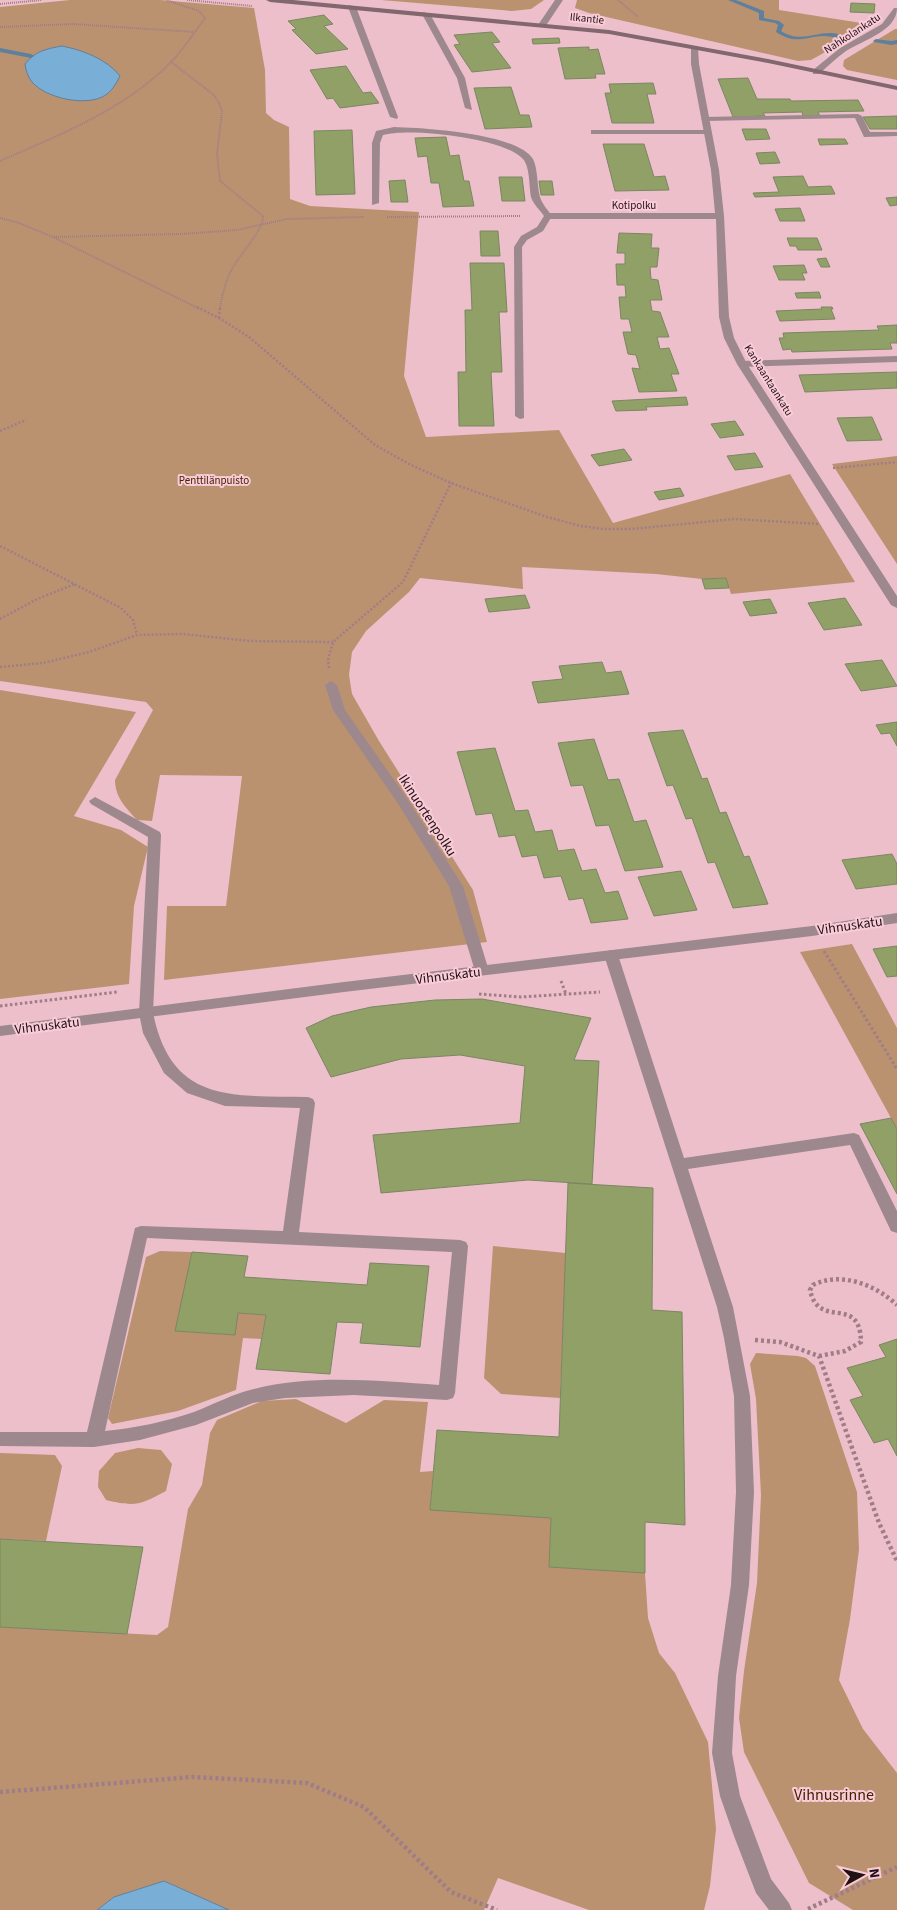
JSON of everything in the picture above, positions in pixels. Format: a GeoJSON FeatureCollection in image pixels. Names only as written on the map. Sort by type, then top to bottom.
{"type":"FeatureCollection","features":[{"type":"Feature","properties":{"kind":"main road","name":"Ilkantie"},"geometry":{"type":"LineString","coordinates":[[270,0],[609,32],[897,88]]}},
{"type":"Feature","properties":{"kind":"street"},"geometry":{"type":"LineString","coordinates":[[542,25],[559,0]]}},
{"type":"Feature","properties":{"kind":"street"},"geometry":{"type":"LineString","coordinates":[[352,8],[394,117]]}},
{"type":"Feature","properties":{"kind":"street","name":"Nahkolankatu"},"geometry":{"type":"LineString","coordinates":[[816,72],[844,50],[885,26],[897,10]]}},
{"type":"Feature","properties":{"kind":"street"},"geometry":{"type":"LineString","coordinates":[[426,14],[461,78],[469,108]]}},
{"type":"Feature","properties":{"kind":"street","name":"Kankaantaankatu"},"geometry":{"type":"LineString","coordinates":[[694,48],[694,64],[715,170],[720,216],[724,317],[729,338],[742,364],[897,605]]}},
{"type":"Feature","properties":{"kind":"street"},"geometry":{"type":"LineString","coordinates":[[705,120],[858,116],[867,135],[897,134]]}},
{"type":"Feature","properties":{"kind":"street"},"geometry":{"type":"LineString","coordinates":[[375,203],[376,144],[379,133],[394,128],[490,140],[515,148],[529,160],[536,199],[548,216],[540,229],[524,238],[518,247],[520,416]]}},
{"type":"Feature","properties":{"kind":"street"},"geometry":{"type":"LineString","coordinates":[[594,132],[707,132]]}},
{"type":"Feature","properties":{"kind":"street","name":"Kotipolku"},"geometry":{"type":"LineString","coordinates":[[548,216],[720,216]]}},
{"type":"Feature","properties":{"kind":"street"},"geometry":{"type":"LineString","coordinates":[[742,364],[897,359]]}},
{"type":"Feature","properties":{"kind":"street","name":"Ikinuortenpolku"},"geometry":{"type":"LineString","coordinates":[[331,685],[339,710],[402,800],[456,886],[482,971]]}},
{"type":"Feature","properties":{"kind":"street"},"geometry":{"type":"LineString","coordinates":[[95,801],[155,835],[146,1012],[150,1033],[169,1069],[192,1089],[224,1100],[308,1103],[290,1238]]}},
{"type":"Feature","properties":{"kind":"street","name":"Vihnuskatu"},"geometry":{"type":"LineString","coordinates":[[0,1031],[611,954],[812,931],[897,918]]}},
{"type":"Feature","properties":{"kind":"street"},"geometry":{"type":"LineString","coordinates":[[611,954],[725,1307],[732,1338],[742,1396],[745,1492],[740,1585],[727,1676],[722,1753],[730,1796],[763,1886],[782,1910]]}},
{"type":"Feature","properties":{"kind":"street"},"geometry":{"type":"LineString","coordinates":[[679,1165],[854,1139],[897,1227]]}},
{"type":"Feature","properties":{"kind":"street"},"geometry":{"type":"LineString","coordinates":[[0,1439],[94,1440],[143,1433],[187,1422],[260,1394],[336,1386],[447,1393],[460,1246],[141,1232],[94,1440]]}},
{"type":"Feature","properties":{"kind":"path"},"geometry":{"type":"LineString","coordinates":[[0,4],[42,0]]}},
{"type":"Feature","properties":{"kind":"path"},"geometry":{"type":"LineString","coordinates":[[0,161],[108,110],[151,82],[171,62],[205,18],[204,14],[199,10],[171,4],[166,0]]}},
{"type":"Feature","properties":{"kind":"path"},"geometry":{"type":"LineString","coordinates":[[618,0],[642,20]]}},
{"type":"Feature","properties":{"kind":"path"},"geometry":{"type":"LineString","coordinates":[[0,27],[43,23],[79,23],[195,32]]}},
{"type":"Feature","properties":{"kind":"path"},"geometry":{"type":"LineString","coordinates":[[171,62],[214,95],[219,103],[222,111],[216,154],[220,181],[264,216],[263,223],[235,262],[226,279],[220,299],[219,318]]}},
{"type":"Feature","properties":{"kind":"path"},"geometry":{"type":"LineString","coordinates":[[379,217],[548,216]]}},
{"type":"Feature","properties":{"kind":"path"},"geometry":{"type":"LineString","coordinates":[[53,237],[181,234],[237,230],[287,219],[370,217]]}},
{"type":"Feature","properties":{"kind":"path"},"geometry":{"type":"LineString","coordinates":[[0,218],[19,223],[53,237],[219,318],[249,338],[376,445],[409,464],[451,483],[547,517],[581,526],[603,529],[632,529],[734,519],[825,524]]}},
{"type":"Feature","properties":{"kind":"path"},"geometry":{"type":"LineString","coordinates":[[0,432],[26,420]]}},
{"type":"Feature","properties":{"kind":"path"},"geometry":{"type":"LineString","coordinates":[[811,470],[897,462]]}},
{"type":"Feature","properties":{"kind":"path"},"geometry":{"type":"LineString","coordinates":[[331,685],[328,660],[332,642],[403,582],[451,483]]}},
{"type":"Feature","properties":{"kind":"path"},"geometry":{"type":"LineString","coordinates":[[0,546],[121,608],[133,620],[137,635]]}},
{"type":"Feature","properties":{"kind":"path"},"geometry":{"type":"LineString","coordinates":[[0,619],[25,604],[75,584]]}},
{"type":"Feature","properties":{"kind":"path"},"geometry":{"type":"LineString","coordinates":[[0,667],[43,663],[89,652],[137,635],[183,634],[250,641],[332,642]]}},
{"type":"Feature","properties":{"kind":"path"},"geometry":{"type":"LineString","coordinates":[[812,931],[897,1069]]}},
{"type":"Feature","properties":{"kind":"path"},"geometry":{"type":"LineString","coordinates":[[732,1338],[780,1342],[819,1356],[845,1351],[861,1342],[862,1328],[860,1321],[853,1316],[835,1313],[816,1304],[810,1294],[814,1284],[825,1280],[839,1279],[859,1282],[876,1289],[897,1305]]}},
{"type":"Feature","properties":{"kind":"path"},"geometry":{"type":"LineString","coordinates":[[819,1356],[879,1523],[897,1561]]}},
{"type":"Feature","properties":{"kind":"path"},"geometry":{"type":"LineString","coordinates":[[0,1792],[194,1777],[307,1783],[364,1808],[451,1892],[496,1910]]}},
{"type":"Feature","properties":{"kind":"path"},"geometry":{"type":"LineString","coordinates":[[805,1910],[897,1867]]}},
{"type":"Feature","properties":{"kind":"green space","name":"Penttilänpuisto"},"geometry":{"type":"Polygon","coordinates":[[[70,0],[160,0],[254,8],[265,70],[266,113],[274,120],[289,127],[290,199],[310,206],[419,212],[404,376],[426,437],[559,430],[613,523],[790,474],[855,582],[731,594],[726,578],[702,579],[656,574],[522,567],[523,589],[420,578],[409,592],[366,631],[352,652],[349,675],[352,694],[379,741],[473,890],[487,942],[164,980],[167,906],[226,906],[242,776],[160,775],[152,821],[137,820],[119,797],[115,780],[153,710],[146,702],[0,681],[0,7],[70,0]]]}},
{"type":"Feature","properties":{"kind":"green space"},"geometry":{"type":"Polygon","coordinates":[[[381,0],[544,0],[531,9],[512,11],[381,0]]]}},
{"type":"Feature","properties":{"kind":"green space"},"geometry":{"type":"Polygon","coordinates":[[[577,0],[779,0],[779,10],[874,25],[811,60],[798,61],[589,13],[575,8],[577,0]]]}},
{"type":"Feature","properties":{"kind":"green space"},"geometry":{"type":"Polygon","coordinates":[[[897,29],[897,80],[847,70],[843,66],[844,60],[897,29]]]}},
{"type":"Feature","properties":{"kind":"green space"},"geometry":{"type":"Polygon","coordinates":[[[897,456],[897,564],[832,464],[897,456]]]}},
{"type":"Feature","properties":{"kind":"green space"},"geometry":{"type":"Polygon","coordinates":[[[0,690],[136,712],[74,816],[121,830],[148,847],[134,906],[129,984],[0,999],[0,690]]]}},
{"type":"Feature","properties":{"kind":"green space"},"geometry":{"type":"Polygon","coordinates":[[[852,944],[897,1028],[897,1129],[800,952],[852,944]]]}},
{"type":"Feature","properties":{"kind":"green space"},"geometry":{"type":"Polygon","coordinates":[[[493,1246],[566,1253],[560,1398],[501,1394],[484,1378],[493,1246]]]}},
{"type":"Feature","properties":{"kind":"green space"},"geometry":{"type":"Polygon","coordinates":[[[160,1251],[192,1252],[176,1331],[234,1335],[238,1313],[266,1315],[261,1339],[243,1338],[236,1390],[178,1411],[112,1424],[108,1418],[146,1257],[160,1251]]]}},
{"type":"Feature","properties":{"kind":"green space","name":"Vihnusrinne"},"geometry":{"type":"Polygon","coordinates":[[[756,1353],[798,1356],[806,1358],[815,1366],[857,1492],[859,1550],[850,1619],[839,1680],[863,1729],[897,1773],[897,1910],[853,1910],[809,1883],[744,1752],[739,1718],[757,1583],[761,1495],[756,1399],[750,1364],[756,1353]]]}},
{"type":"Feature","properties":{"kind":"green space"},"geometry":{"type":"Polygon","coordinates":[[[296,1399],[346,1423],[384,1400],[428,1402],[420,1472],[433,1471],[430,1509],[551,1518],[549,1567],[645,1573],[648,1618],[659,1653],[675,1673],[708,1742],[716,1829],[710,1886],[704,1910],[589,1910],[498,1878],[484,1910],[229,1910],[164,1881],[114,1897],[97,1910],[0,1910],[0,1627],[157,1635],[168,1627],[188,1509],[202,1485],[210,1433],[217,1420],[262,1401],[296,1399]]]}},
{"type":"Feature","properties":{"kind":"green space"},"geometry":{"type":"Polygon","coordinates":[[[138,1448],[161,1450],[172,1464],[166,1491],[143,1502],[131,1504],[106,1500],[98,1487],[99,1471],[115,1453],[138,1448]]]}},
{"type":"Feature","properties":{"kind":"green space"},"geometry":{"type":"Polygon","coordinates":[[[0,1453],[55,1455],[62,1466],[46,1541],[0,1539],[0,1453]]]}},
{"type":"Feature","properties":{"kind":"water"},"geometry":{"type":"Polygon","coordinates":[[[62,46],[94,56],[115,70],[120,76],[111,91],[102,97],[85,101],[65,99],[38,88],[29,78],[25,64],[41,51],[62,46]]]}},
{"type":"Feature","properties":{"kind":"water"},"geometry":{"type":"Polygon","coordinates":[[[164,1881],[229,1910],[97,1910],[114,1897],[164,1881]]]}},
{"type":"Feature","properties":{"kind":"building"},"geometry":{"type":"Polygon","coordinates":[[[851,3],[875,4],[874,13],[850,12],[851,3]]]}},
{"type":"Feature","properties":{"kind":"building"},"geometry":{"type":"Polygon","coordinates":[[[324,15],[333,24],[324,26],[348,49],[316,54],[292,30],[296,29],[288,21],[324,15]]]}},
{"type":"Feature","properties":{"kind":"building"},"geometry":{"type":"Polygon","coordinates":[[[492,32],[500,42],[492,43],[511,68],[472,72],[454,45],[460,44],[454,35],[492,32]]]}},
{"type":"Feature","properties":{"kind":"building"},"geometry":{"type":"Polygon","coordinates":[[[559,38],[560,43],[533,44],[532,39],[559,38]]]}},
{"type":"Feature","properties":{"kind":"building"},"geometry":{"type":"Polygon","coordinates":[[[589,47],[589,50],[598,49],[605,74],[595,74],[596,78],[565,79],[558,48],[589,47]]]}},
{"type":"Feature","properties":{"kind":"building"},"geometry":{"type":"Polygon","coordinates":[[[346,66],[363,93],[371,92],[379,103],[340,108],[333,98],[327,99],[310,70],[346,66]]]}},
{"type":"Feature","properties":{"kind":"building"},"geometry":{"type":"Polygon","coordinates":[[[748,78],[757,99],[790,99],[791,101],[858,100],[864,111],[818,112],[820,116],[803,116],[802,112],[763,113],[765,116],[733,117],[718,79],[748,78]]]}},
{"type":"Feature","properties":{"kind":"building"},"geometry":{"type":"Polygon","coordinates":[[[653,83],[656,94],[647,94],[654,123],[612,123],[605,93],[611,93],[609,84],[653,83]]]}},
{"type":"Feature","properties":{"kind":"building"},"geometry":{"type":"Polygon","coordinates":[[[511,87],[520,115],[529,115],[532,127],[485,129],[474,88],[511,87]]]}},
{"type":"Feature","properties":{"kind":"building"},"geometry":{"type":"Polygon","coordinates":[[[897,116],[897,129],[870,129],[863,117],[897,116]]]}},
{"type":"Feature","properties":{"kind":"building"},"geometry":{"type":"Polygon","coordinates":[[[742,129],[766,129],[770,139],[746,140],[742,129]]]}},
{"type":"Feature","properties":{"kind":"building"},"geometry":{"type":"Polygon","coordinates":[[[352,130],[355,194],[316,195],[314,131],[352,130]]]}},
{"type":"Feature","properties":{"kind":"building"},"geometry":{"type":"Polygon","coordinates":[[[446,137],[450,156],[459,155],[464,181],[469,181],[474,206],[443,207],[439,183],[431,183],[427,156],[418,157],[415,138],[446,137]]]}},
{"type":"Feature","properties":{"kind":"building"},"geometry":{"type":"Polygon","coordinates":[[[818,139],[845,139],[848,144],[820,145],[818,139]]]}},
{"type":"Feature","properties":{"kind":"building"},"geometry":{"type":"Polygon","coordinates":[[[603,144],[644,144],[654,177],[665,176],[669,190],[615,191],[603,144]]]}},
{"type":"Feature","properties":{"kind":"building"},"geometry":{"type":"Polygon","coordinates":[[[775,152],[780,163],[760,164],[756,153],[775,152]]]}},
{"type":"Feature","properties":{"kind":"building"},"geometry":{"type":"Polygon","coordinates":[[[803,176],[808,187],[831,186],[835,194],[755,197],[753,193],[779,192],[773,177],[803,176]]]}},
{"type":"Feature","properties":{"kind":"building"},"geometry":{"type":"Polygon","coordinates":[[[499,177],[522,177],[525,201],[502,201],[499,177]]]}},
{"type":"Feature","properties":{"kind":"building"},"geometry":{"type":"Polygon","coordinates":[[[405,180],[408,202],[391,202],[389,181],[405,180]]]}},
{"type":"Feature","properties":{"kind":"building"},"geometry":{"type":"Polygon","coordinates":[[[539,181],[552,181],[554,195],[541,195],[539,181]]]}},
{"type":"Feature","properties":{"kind":"building"},"geometry":{"type":"Polygon","coordinates":[[[897,197],[897,205],[890,206],[886,198],[897,197]]]}},
{"type":"Feature","properties":{"kind":"building"},"geometry":{"type":"Polygon","coordinates":[[[800,208],[805,221],[780,221],[775,209],[800,208]]]}},
{"type":"Feature","properties":{"kind":"building"},"geometry":{"type":"Polygon","coordinates":[[[480,231],[498,231],[500,256],[481,256],[480,231]]]}},
{"type":"Feature","properties":{"kind":"building"},"geometry":{"type":"Polygon","coordinates":[[[619,233],[652,234],[651,248],[659,248],[657,267],[650,267],[651,279],[658,280],[662,300],[650,300],[652,311],[660,312],[669,337],[657,337],[660,349],[669,348],[679,374],[671,374],[677,391],[639,392],[632,368],[640,369],[636,355],[628,354],[623,332],[632,332],[629,319],[621,319],[619,297],[626,297],[625,285],[617,285],[616,264],[625,264],[625,253],[617,253],[619,233]]]}},
{"type":"Feature","properties":{"kind":"building"},"geometry":{"type":"Polygon","coordinates":[[[787,238],[817,238],[822,250],[798,250],[796,246],[790,246],[787,238]]]}},
{"type":"Feature","properties":{"kind":"building"},"geometry":{"type":"Polygon","coordinates":[[[826,258],[830,267],[821,267],[817,259],[826,258]]]}},
{"type":"Feature","properties":{"kind":"building"},"geometry":{"type":"Polygon","coordinates":[[[470,263],[504,263],[507,312],[499,312],[502,372],[491,372],[494,426],[459,426],[458,372],[466,372],[465,310],[472,310],[470,263]]]}},
{"type":"Feature","properties":{"kind":"building"},"geometry":{"type":"Polygon","coordinates":[[[804,265],[807,273],[802,273],[805,280],[779,280],[773,266],[804,265]]]}},
{"type":"Feature","properties":{"kind":"building"},"geometry":{"type":"Polygon","coordinates":[[[819,292],[821,298],[797,298],[795,293],[819,292]]]}},
{"type":"Feature","properties":{"kind":"building"},"geometry":{"type":"Polygon","coordinates":[[[821,307],[832,307],[835,319],[780,321],[776,311],[822,309],[821,307]]]}},
{"type":"Feature","properties":{"kind":"building"},"geometry":{"type":"Polygon","coordinates":[[[897,325],[897,343],[890,343],[892,349],[792,352],[791,349],[783,350],[779,338],[784,338],[783,333],[879,330],[877,326],[897,325]]]}},
{"type":"Feature","properties":{"kind":"building"},"geometry":{"type":"Polygon","coordinates":[[[897,372],[897,388],[805,392],[799,375],[897,372]]]}},
{"type":"Feature","properties":{"kind":"building"},"geometry":{"type":"Polygon","coordinates":[[[686,397],[688,405],[646,407],[647,410],[616,411],[612,401],[686,397]]]}},
{"type":"Feature","properties":{"kind":"building"},"geometry":{"type":"Polygon","coordinates":[[[872,417],[882,440],[847,441],[837,418],[872,417]]]}},
{"type":"Feature","properties":{"kind":"building"},"geometry":{"type":"Polygon","coordinates":[[[735,421],[744,435],[720,438],[711,424],[735,421]]]}},
{"type":"Feature","properties":{"kind":"building"},"geometry":{"type":"Polygon","coordinates":[[[624,449],[632,460],[599,466],[591,455],[624,449]]]}},
{"type":"Feature","properties":{"kind":"building"},"geometry":{"type":"Polygon","coordinates":[[[755,453],[763,467],[735,470],[727,456],[755,453]]]}},
{"type":"Feature","properties":{"kind":"building"},"geometry":{"type":"Polygon","coordinates":[[[680,488],[684,496],[659,500],[654,492],[680,488]]]}},
{"type":"Feature","properties":{"kind":"building"},"geometry":{"type":"Polygon","coordinates":[[[726,578],[729,588],[705,589],[702,579],[726,578]]]}},
{"type":"Feature","properties":{"kind":"building"},"geometry":{"type":"Polygon","coordinates":[[[525,595],[530,608],[489,612],[485,599],[525,595]]]}},
{"type":"Feature","properties":{"kind":"building"},"geometry":{"type":"Polygon","coordinates":[[[845,598],[862,625],[824,630],[808,603],[845,598]]]}},
{"type":"Feature","properties":{"kind":"building"},"geometry":{"type":"Polygon","coordinates":[[[770,599],[777,613],[750,616],[743,602],[770,599]]]}},
{"type":"Feature","properties":{"kind":"building"},"geometry":{"type":"Polygon","coordinates":[[[882,660],[897,686],[861,691],[845,664],[882,660]]]}},
{"type":"Feature","properties":{"kind":"building"},"geometry":{"type":"Polygon","coordinates":[[[602,662],[606,673],[621,671],[629,694],[538,703],[532,682],[563,679],[559,666],[602,662]]]}},
{"type":"Feature","properties":{"kind":"building"},"geometry":{"type":"Polygon","coordinates":[[[897,722],[897,746],[890,733],[881,734],[876,725],[897,722]]]}},
{"type":"Feature","properties":{"kind":"building"},"geometry":{"type":"Polygon","coordinates":[[[683,730],[702,779],[707,778],[720,813],[726,812],[744,857],[749,856],[768,904],[733,908],[715,862],[708,863],[692,818],[686,819],[673,785],[667,786],[648,733],[683,730]]]}},
{"type":"Feature","properties":{"kind":"building"},"geometry":{"type":"Polygon","coordinates":[[[594,739],[608,780],[619,779],[634,822],[646,820],[663,867],[625,871],[609,825],[596,826],[583,785],[571,786],[558,743],[594,739]]]}},
{"type":"Feature","properties":{"kind":"building"},"geometry":{"type":"Polygon","coordinates":[[[495,748],[515,811],[528,810],[535,832],[552,830],[558,851],[574,849],[582,871],[596,869],[605,893],[618,891],[628,919],[591,923],[583,898],[569,900],[561,876],[544,878],[537,855],[522,857],[515,835],[499,837],[492,813],[476,815],[457,752],[495,748]]]}},
{"type":"Feature","properties":{"kind":"building"},"geometry":{"type":"Polygon","coordinates":[[[892,854],[897,864],[897,884],[856,889],[842,860],[892,854]]]}},
{"type":"Feature","properties":{"kind":"building"},"geometry":{"type":"Polygon","coordinates":[[[681,871],[697,910],[654,916],[638,877],[681,871]]]}},
{"type":"Feature","properties":{"kind":"building"},"geometry":{"type":"Polygon","coordinates":[[[897,946],[897,976],[887,977],[873,949],[897,946]]]}},
{"type":"Feature","properties":{"kind":"building"},"geometry":{"type":"Polygon","coordinates":[[[482,999],[591,1018],[574,1060],[599,1061],[592,1184],[528,1180],[381,1193],[373,1135],[520,1123],[525,1066],[460,1055],[401,1059],[331,1077],[306,1028],[332,1016],[371,1007],[435,1000],[482,999]]]}},
{"type":"Feature","properties":{"kind":"building"},"geometry":{"type":"Polygon","coordinates":[[[891,1118],[897,1129],[897,1194],[860,1124],[891,1118]]]}},
{"type":"Feature","properties":{"kind":"building"},"geometry":{"type":"Polygon","coordinates":[[[568,1183],[653,1188],[652,1310],[682,1312],[685,1525],[645,1522],[645,1573],[549,1567],[551,1518],[430,1510],[437,1430],[559,1437],[568,1183]]]}},
{"type":"Feature","properties":{"kind":"building"},"geometry":{"type":"Polygon","coordinates":[[[192,1252],[248,1256],[244,1277],[367,1285],[370,1263],[429,1266],[420,1347],[360,1343],[363,1323],[337,1322],[330,1374],[256,1369],[266,1315],[238,1313],[235,1335],[175,1331],[192,1252]]]}},
{"type":"Feature","properties":{"kind":"building"},"geometry":{"type":"Polygon","coordinates":[[[897,1339],[897,1456],[888,1439],[874,1443],[850,1400],[863,1396],[847,1368],[886,1357],[879,1345],[897,1339]]]}},
{"type":"Feature","properties":{"kind":"building"},"geometry":{"type":"Polygon","coordinates":[[[0,1539],[143,1547],[127,1634],[0,1627],[0,1539]]]}},
{"type":"Feature","properties":{"kind":"waterway"},"geometry":{"type":"LineString","coordinates":[[731,0],[762,12],[761,19],[777,22],[781,25],[778,31],[789,38],[799,39],[823,35],[841,36]]}},
{"type":"Feature","properties":{"kind":"waterway"},"geometry":{"type":"LineString","coordinates":[[876,41],[897,42]]}},
{"type":"Feature","properties":{"kind":"waterway"},"geometry":{"type":"LineString","coordinates":[[0,50],[31,56]]}}]}
